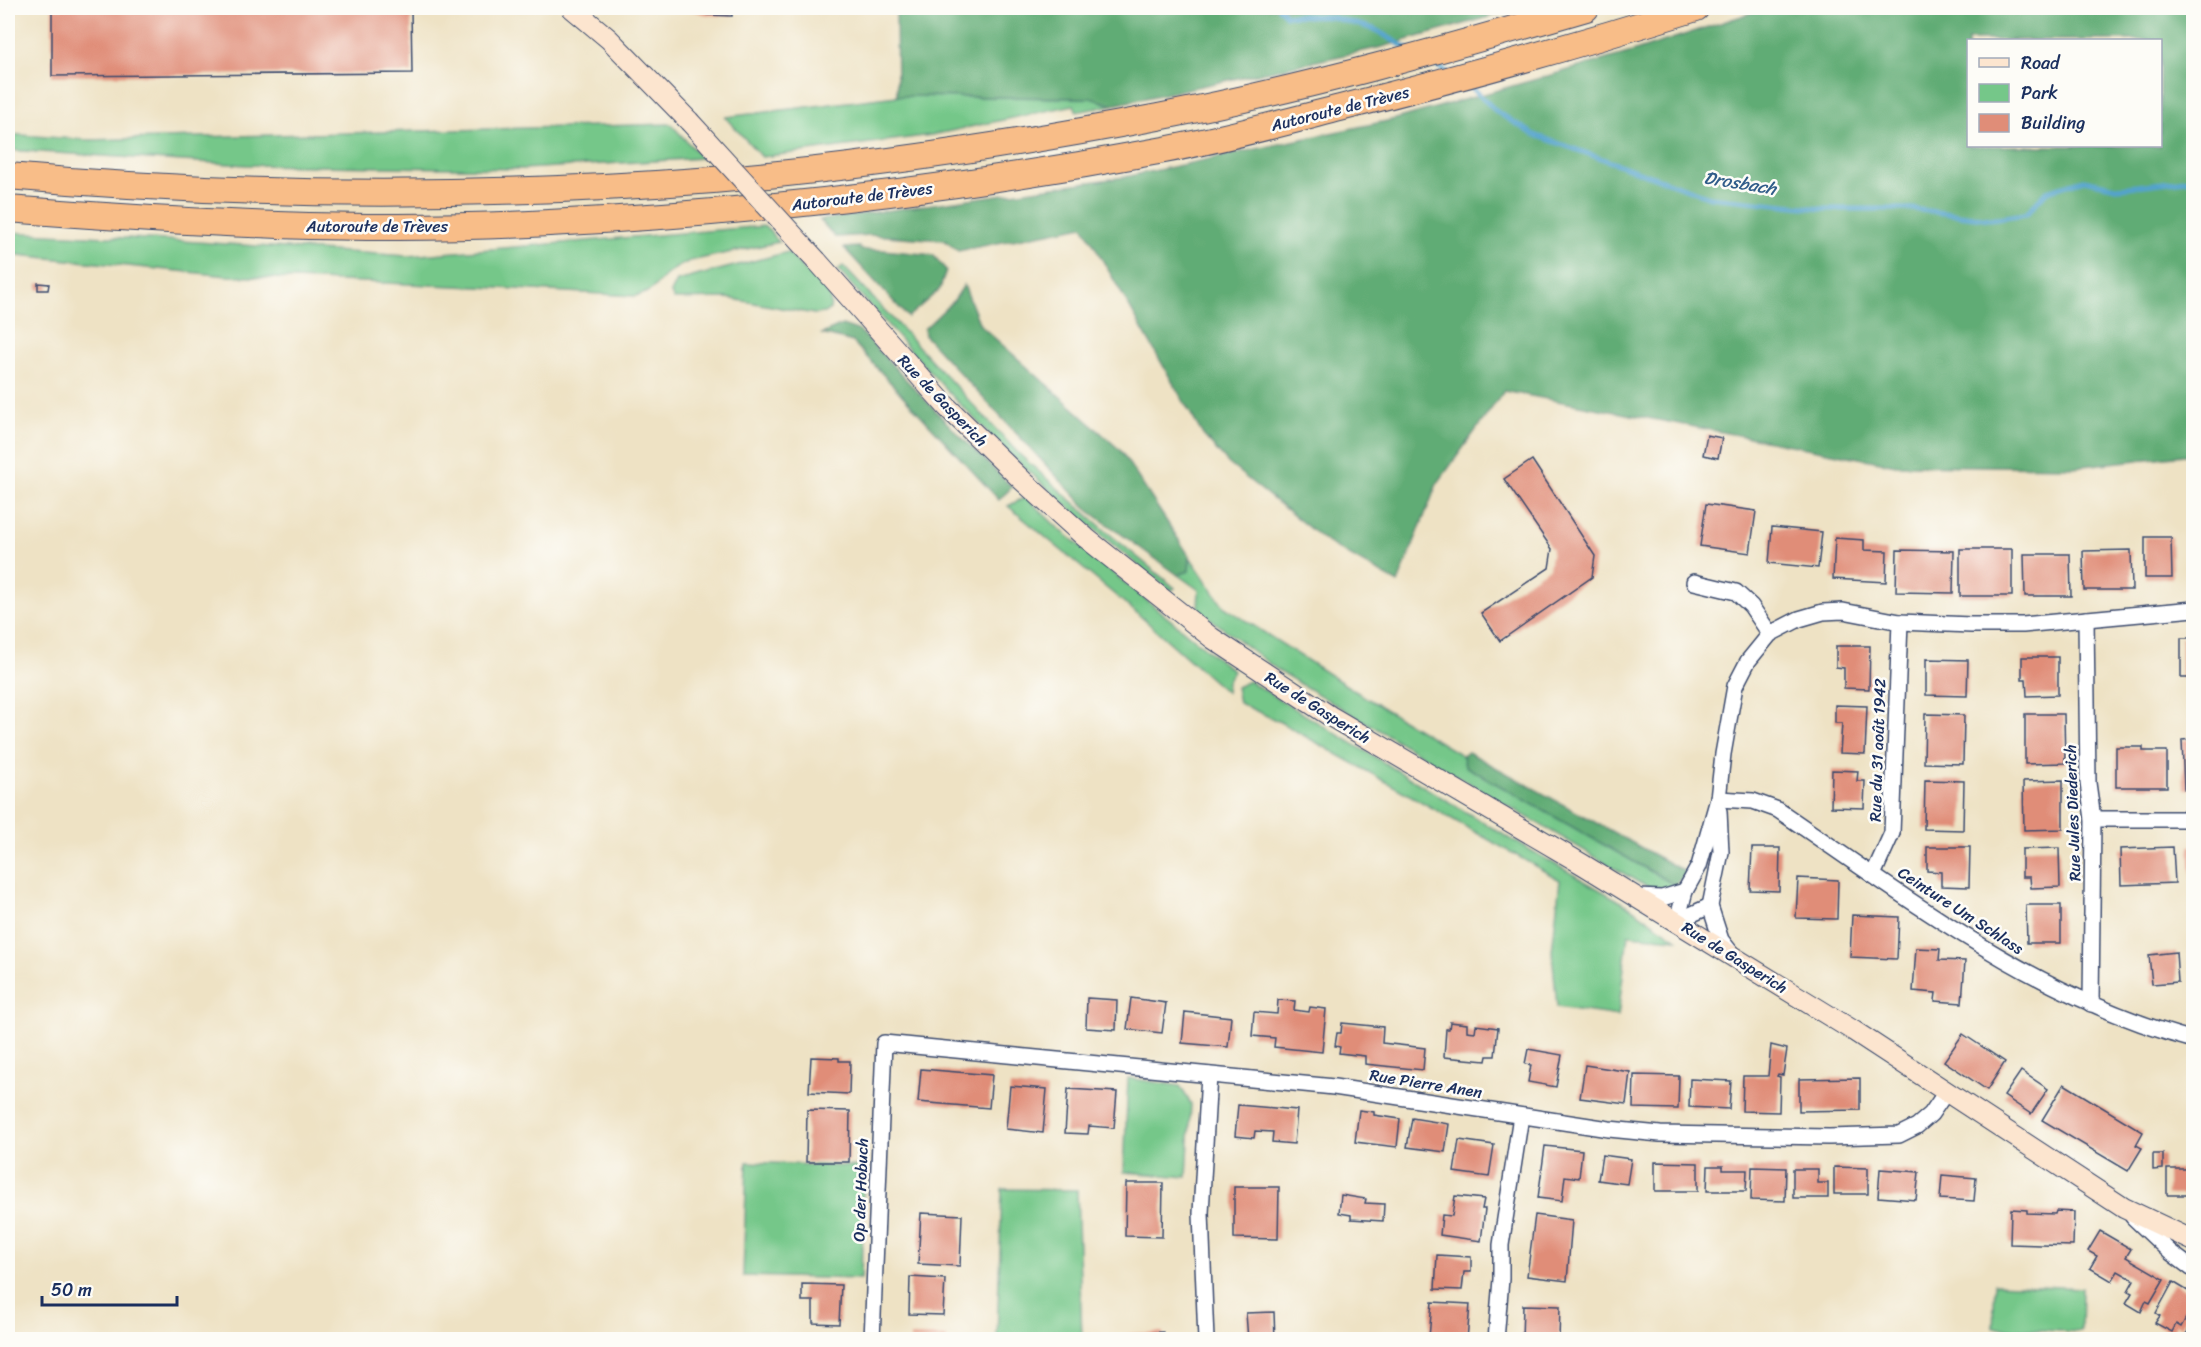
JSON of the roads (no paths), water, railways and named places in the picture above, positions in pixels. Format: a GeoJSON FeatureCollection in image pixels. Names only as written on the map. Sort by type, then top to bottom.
{"type":"FeatureCollection","features":[{"type":"Feature","properties":{"kind":"highway","name":"Autoroute de Trèves"},"geometry":{"type":"LineString","coordinates":[[8,176],[140,186],[342,193],[545,189],[715,180],[911,158],[1158,117],[1368,68],[1586,8]]}},
{"type":"Feature","properties":{"kind":"highway","name":"Autoroute de Trèves"},"geometry":{"type":"LineString","coordinates":[[8,209],[219,224],[452,226],[548,224],[721,212],[917,190],[1165,150],[1237,134],[1488,70],[1696,8]]}},
{"type":"Feature","properties":{"kind":"main road","name":"Rue de Gasperich"},"geometry":{"type":"LineString","coordinates":[[572,8],[609,39],[689,121],[948,407],[1023,481],[1086,538],[1175,610],[1212,638],[1330,716],[1734,956],[1854,1031],[2124,1208],[2193,1242]]}},
{"type":"Feature","properties":{"kind":"street"},"geometry":{"type":"LineString","coordinates":[[1694,582],[1736,592],[1751,606],[1770,634]]}},
{"type":"Feature","properties":{"kind":"street"},"geometry":{"type":"LineString","coordinates":[[1677,921],[1685,891],[1699,866],[1718,799],[1735,686],[1748,661],[1770,634],[1799,619],[1823,612],[1843,611],[1900,622],[2012,625],[2193,609]]}},
{"type":"Feature","properties":{"kind":"street","name":"Rue Jules Diederich"},"geometry":{"type":"LineString","coordinates":[[2086,620],[2088,783],[2093,819],[2091,1004]]}},
{"type":"Feature","properties":{"kind":"street","name":"Rue du 31 août 1942"},"geometry":{"type":"LineString","coordinates":[[1874,875],[1892,833],[1900,622]]}},
{"type":"Feature","properties":{"kind":"street"},"geometry":{"type":"LineString","coordinates":[[1718,799],[1721,852],[1710,906],[1721,940],[1734,956]]}},
{"type":"Feature","properties":{"kind":"street","name":"Ceinture Um Schlass"},"geometry":{"type":"LineString","coordinates":[[1718,799],[1753,801],[1778,810],[1960,934],[2032,976],[2091,1004],[2156,1030],[2193,1040]]}},
{"type":"Feature","properties":{"kind":"street"},"geometry":{"type":"LineString","coordinates":[[2093,819],[2193,819]]}},
{"type":"Feature","properties":{"kind":"street"},"geometry":{"type":"LineString","coordinates":[[1637,897],[1662,898],[1685,891]]}},
{"type":"Feature","properties":{"kind":"street"},"geometry":{"type":"LineString","coordinates":[[1677,921],[1710,906]]}},
{"type":"Feature","properties":{"kind":"street","name":"Rue Pierre Anen"},"geometry":{"type":"LineString","coordinates":[[884,1043],[1334,1087],[1609,1129],[1660,1134],[1828,1137],[1899,1135],[1917,1126],[1931,1114],[1947,1092]]}},
{"type":"Feature","properties":{"kind":"street","name":"Op der Hobuch"},"geometry":{"type":"LineString","coordinates":[[872,1340],[884,1043]]}},
{"type":"Feature","properties":{"kind":"street"},"geometry":{"type":"LineString","coordinates":[[1206,1340],[1201,1213],[1209,1075]]}},
{"type":"Feature","properties":{"kind":"street"},"geometry":{"type":"LineString","coordinates":[[1496,1340],[1501,1245],[1521,1116]]}},
{"type":"Feature","properties":{"kind":"street"},"geometry":{"type":"LineString","coordinates":[[2124,1208],[2170,1252],[2193,1270]]}},
{"type":"Feature","properties":{"kind":"waterway","name":"Drosbach"},"geometry":{"type":"LineString","coordinates":[[1279,8],[1286,15],[1331,17],[1374,29],[1408,49]]}},
{"type":"Feature","properties":{"kind":"waterway","name":"Drosbach"},"geometry":{"type":"LineString","coordinates":[[1429,61],[1447,72]]}},
{"type":"Feature","properties":{"kind":"waterway","name":"Drosbach"},"geometry":{"type":"LineString","coordinates":[[1468,84],[1497,112],[1535,135],[1710,197],[1822,209],[1912,209],[1990,219],[2026,214],[2047,191],[2084,180],[2121,188],[2194,179]]}}]}
